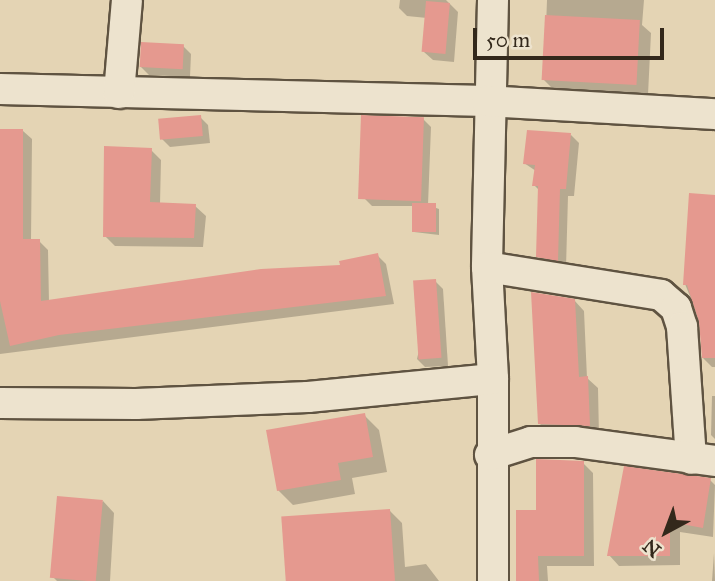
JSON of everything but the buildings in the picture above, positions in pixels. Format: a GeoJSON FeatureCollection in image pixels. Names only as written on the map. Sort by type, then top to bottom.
{"type":"FeatureCollection","features":[{"type":"Feature","properties":{"kind":"street"},"geometry":{"type":"LineString","coordinates":[[119,93],[127,0]]}},
{"type":"Feature","properties":{"kind":"street"},"geometry":{"type":"LineString","coordinates":[[493,0],[487,102],[487,267],[493,379],[490,455],[493,581]]}},
{"type":"Feature","properties":{"kind":"street"},"geometry":{"type":"LineString","coordinates":[[0,109],[13,89],[487,102],[715,114]]}},
{"type":"Feature","properties":{"kind":"street"},"geometry":{"type":"LineString","coordinates":[[487,267],[661,295],[676,308],[682,327],[703,460],[575,442],[531,442],[490,455]]}},
{"type":"Feature","properties":{"kind":"street"},"geometry":{"type":"LineString","coordinates":[[0,403],[136,404],[308,397],[493,379]]}}]}
